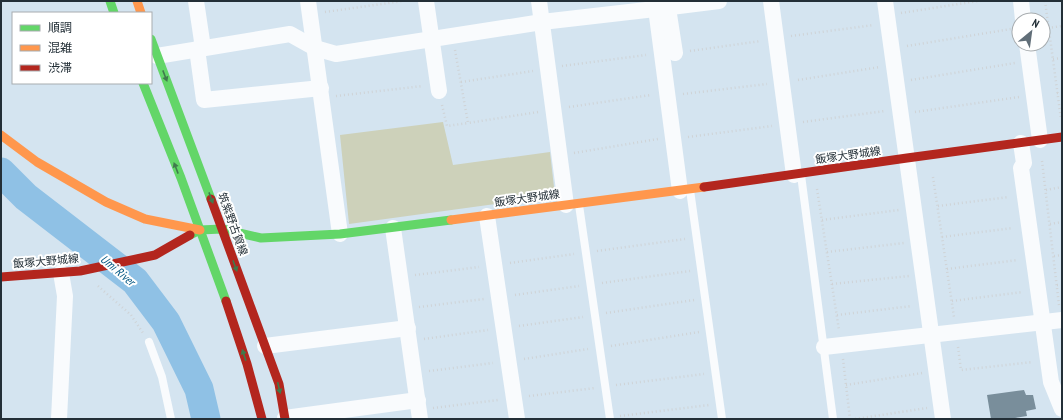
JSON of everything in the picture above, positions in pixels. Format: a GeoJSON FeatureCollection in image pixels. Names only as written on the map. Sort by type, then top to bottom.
{"type":"FeatureCollection","features":[{"type":"Feature","properties":{"kind":"main road"},"geometry":{"type":"LineString","coordinates":[[110,1],[114,12]]}},
{"type":"Feature","properties":{"kind":"main road"},"geometry":{"type":"LineString","coordinates":[[136,1],[141,12]]}},
{"type":"Feature","properties":{"kind":"main road","name":"筑紫野古賀線"},"geometry":{"type":"LineString","coordinates":[[152,42],[279,384],[285,419]]}},
{"type":"Feature","properties":{"kind":"main road"},"geometry":{"type":"LineString","coordinates":[[143,84],[200,230],[239,339],[256,390],[262,419]]}},
{"type":"Feature","properties":{"kind":"main road"},"geometry":{"type":"LineString","coordinates":[[1,135],[37,162],[106,202],[145,219],[200,230]]}},
{"type":"Feature","properties":{"kind":"main road","name":"飯塚大野城線"},"geometry":{"type":"LineString","coordinates":[[1,277],[80,271],[155,255],[200,230],[222,229],[261,238],[340,234],[685,190],[1062,137]]}},
{"type":"Feature","properties":{"kind":"street"},"geometry":{"type":"LineString","coordinates":[[196,1],[204,100],[321,93]]}},
{"type":"Feature","properties":{"kind":"street"},"geometry":{"type":"LineString","coordinates":[[426,1],[439,87]]}},
{"type":"Feature","properties":{"kind":"street"},"geometry":{"type":"LineString","coordinates":[[539,1],[560,155],[572,205]]}},
{"type":"Feature","properties":{"kind":"street"},"geometry":{"type":"LineString","coordinates":[[157,56],[290,34],[315,48],[336,54],[542,22],[659,6],[719,1]]}},
{"type":"Feature","properties":{"kind":"street"},"geometry":{"type":"LineString","coordinates":[[772,1],[788,124],[798,174]]}},
{"type":"Feature","properties":{"kind":"street"},"geometry":{"type":"LineString","coordinates":[[1019,12],[1021,1]]}},
{"type":"Feature","properties":{"kind":"street"},"geometry":{"type":"LineString","coordinates":[[659,6],[668,53],[685,190]]}},
{"type":"Feature","properties":{"kind":"street"},"geometry":{"type":"LineString","coordinates":[[309,7],[340,234]]}},
{"type":"Feature","properties":{"kind":"street"},"geometry":{"type":"LineString","coordinates":[[887,13],[942,412]]}},
{"type":"Feature","properties":{"kind":"street"},"geometry":{"type":"LineString","coordinates":[[1028,52],[1040,140]]}},
{"type":"Feature","properties":{"kind":"street"},"geometry":{"type":"LineString","coordinates":[[1022,143],[1024,163],[1020,168],[1051,382],[1062,409]]}},
{"type":"Feature","properties":{"kind":"street"},"geometry":{"type":"LineString","coordinates":[[486,216],[517,419]]}},
{"type":"Feature","properties":{"kind":"street"},"geometry":{"type":"LineString","coordinates":[[285,419],[419,410],[393,228]]}},
{"type":"Feature","properties":{"kind":"street"},"geometry":{"type":"LineString","coordinates":[[59,419],[65,296],[61,273]]}},
{"type":"Feature","properties":{"kind":"street"},"geometry":{"type":"LineString","coordinates":[[824,347],[1062,320]]}},
{"type":"Feature","properties":{"kind":"street"},"geometry":{"type":"LineString","coordinates":[[265,346],[409,335]]}},
{"type":"Feature","properties":{"kind":"lane"},"geometry":{"type":"LineString","coordinates":[[798,174],[824,347],[833,419]]}},
{"type":"Feature","properties":{"kind":"lane"},"geometry":{"type":"LineString","coordinates":[[685,190],[717,373],[722,419]]}},
{"type":"Feature","properties":{"kind":"lane"},"geometry":{"type":"LineString","coordinates":[[572,205],[606,387],[610,418]]}},
{"type":"Feature","properties":{"kind":"lane"},"geometry":{"type":"LineString","coordinates":[[149,342],[162,377],[171,419]]}},
{"type":"Feature","properties":{"kind":"path"},"geometry":{"type":"LineString","coordinates":[[309,7],[403,1]]}},
{"type":"Feature","properties":{"kind":"path"},"geometry":{"type":"LineString","coordinates":[[461,82],[548,68],[776,38],[887,13],[978,1]]}},
{"type":"Feature","properties":{"kind":"path"},"geometry":{"type":"LineString","coordinates":[[1045,1],[1046,12]]}},
{"type":"Feature","properties":{"kind":"path"},"geometry":{"type":"LineString","coordinates":[[892,49],[1011,26]]}},
{"type":"Feature","properties":{"kind":"path"},"geometry":{"type":"LineString","coordinates":[[1051,28],[1062,26]]}},
{"type":"Feature","properties":{"kind":"path"},"geometry":{"type":"LineString","coordinates":[[453,36],[468,123]]}},
{"type":"Feature","properties":{"kind":"path"},"geometry":{"type":"LineString","coordinates":[[1051,47],[1061,120]]}},
{"type":"Feature","properties":{"kind":"path"},"geometry":{"type":"LineString","coordinates":[[1053,60],[1062,58]]}},
{"type":"Feature","properties":{"kind":"path"},"geometry":{"type":"LineString","coordinates":[[896,82],[1029,60]]}},
{"type":"Feature","properties":{"kind":"path"},"geometry":{"type":"LineString","coordinates":[[321,93],[439,87],[447,126],[553,109],[673,93],[782,82],[894,65]]}},
{"type":"Feature","properties":{"kind":"path"},"geometry":{"type":"LineString","coordinates":[[560,155],[679,137],[1034,95]]}},
{"type":"Feature","properties":{"kind":"path"},"geometry":{"type":"LineString","coordinates":[[1042,161],[1062,320]]}},
{"type":"Feature","properties":{"kind":"path"},"geometry":{"type":"LineString","coordinates":[[933,177],[961,370],[1048,360]]}},
{"type":"Feature","properties":{"kind":"path"},"geometry":{"type":"LineString","coordinates":[[1046,190],[1062,187]]}},
{"type":"Feature","properties":{"kind":"path"},"geometry":{"type":"LineString","coordinates":[[817,189],[837,315],[850,419]]}},
{"type":"Feature","properties":{"kind":"path"},"geometry":{"type":"LineString","coordinates":[[938,206],[1024,195]]}},
{"type":"Feature","properties":{"kind":"path"},"geometry":{"type":"LineString","coordinates":[[822,220],[914,208]]}},
{"type":"Feature","properties":{"kind":"path"},"geometry":{"type":"LineString","coordinates":[[1050,224],[1062,222]]}},
{"type":"Feature","properties":{"kind":"path"},"geometry":{"type":"LineString","coordinates":[[942,237],[1029,226]]}},
{"type":"Feature","properties":{"kind":"path"},"geometry":{"type":"LineString","coordinates":[[827,252],[918,242]]}},
{"type":"Feature","properties":{"kind":"path"},"geometry":{"type":"LineString","coordinates":[[1054,256],[1062,255]]}},
{"type":"Feature","properties":{"kind":"path"},"geometry":{"type":"LineString","coordinates":[[947,269],[1033,258]]}},
{"type":"Feature","properties":{"kind":"path"},"geometry":{"type":"LineString","coordinates":[[400,276],[494,265]]}},
{"type":"Feature","properties":{"kind":"path"},"geometry":{"type":"LineString","coordinates":[[80,271],[131,315],[149,342]]}},
{"type":"Feature","properties":{"kind":"path"},"geometry":{"type":"LineString","coordinates":[[832,284],[923,274]]}},
{"type":"Feature","properties":{"kind":"path"},"geometry":{"type":"LineString","coordinates":[[1057,286],[1062,285]]}},
{"type":"Feature","properties":{"kind":"path"},"geometry":{"type":"LineString","coordinates":[[952,302],[1038,290]]}},
{"type":"Feature","properties":{"kind":"path"},"geometry":{"type":"LineString","coordinates":[[405,309],[499,297]]}},
{"type":"Feature","properties":{"kind":"path"},"geometry":{"type":"LineString","coordinates":[[837,315],[927,304]]}},
{"type":"Feature","properties":{"kind":"path"},"geometry":{"type":"LineString","coordinates":[[409,335],[504,328]]}},
{"type":"Feature","properties":{"kind":"path"},"geometry":{"type":"LineString","coordinates":[[414,373],[509,361]]}},
{"type":"Feature","properties":{"kind":"path"},"geometry":{"type":"LineString","coordinates":[[846,385],[936,371]]}},
{"type":"Feature","properties":{"kind":"path"},"geometry":{"type":"LineString","coordinates":[[419,410],[717,373]]}},
{"type":"Feature","properties":{"kind":"path"},"geometry":{"type":"LineString","coordinates":[[610,418],[720,403]]}},
{"type":"Feature","properties":{"kind":"path"},"geometry":{"type":"LineString","coordinates":[[855,419],[942,412]]}},
{"type":"Feature","properties":{"kind":"green space"},"geometry":{"type":"Polygon","coordinates":[[[443,122],[453,165],[550,152],[555,196],[349,224],[340,135],[443,122]]]}},
{"type":"Feature","properties":{"kind":"building"},"geometry":{"type":"Polygon","coordinates":[[[1024,390],[1026,395],[1033,395],[1036,409],[1026,411],[1027,416],[1009,419],[991,419],[987,395],[1024,390]]]}},
{"type":"Feature","properties":{"kind":"waterway","name":"Umi River"},"geometry":{"type":"LineString","coordinates":[[1,172],[26,197],[135,281],[166,322],[199,389],[206,419]]}},
{"type":"Feature","properties":{"kind":"traffic: fast"},"geometry":{"type":"LineString","coordinates":[[110,1],[114,12]]}},
{"type":"Feature","properties":{"kind":"traffic: fast"},"geometry":{"type":"LineString","coordinates":[[152,42],[211,199]]}},
{"type":"Feature","properties":{"kind":"traffic: fast"},"geometry":{"type":"LineString","coordinates":[[143,84],[181,178],[226,301]]}},
{"type":"Feature","properties":{"kind":"traffic: fast"},"geometry":{"type":"LineString","coordinates":[[190,235],[200,230],[222,229],[261,238],[340,234],[451,220]]}},
{"type":"Feature","properties":{"kind":"traffic: slow"},"geometry":{"type":"LineString","coordinates":[[137,1],[141,12]]}},
{"type":"Feature","properties":{"kind":"traffic: slow"},"geometry":{"type":"LineString","coordinates":[[1,135],[37,162],[106,202],[145,219],[200,230]]}},
{"type":"Feature","properties":{"kind":"traffic: slow"},"geometry":{"type":"LineString","coordinates":[[451,220],[704,187]]}},
{"type":"Feature","properties":{"kind":"traffic: jam"},"geometry":{"type":"LineString","coordinates":[[704,187],[1062,137]]}},
{"type":"Feature","properties":{"kind":"traffic: jam"},"geometry":{"type":"LineString","coordinates":[[211,199],[279,384],[285,419]]}},
{"type":"Feature","properties":{"kind":"traffic: jam"},"geometry":{"type":"LineString","coordinates":[[1,277],[80,271],[155,255],[190,235]]}},
{"type":"Feature","properties":{"kind":"traffic: jam"},"geometry":{"type":"LineString","coordinates":[[226,301],[247,364],[262,419]]}}]}
